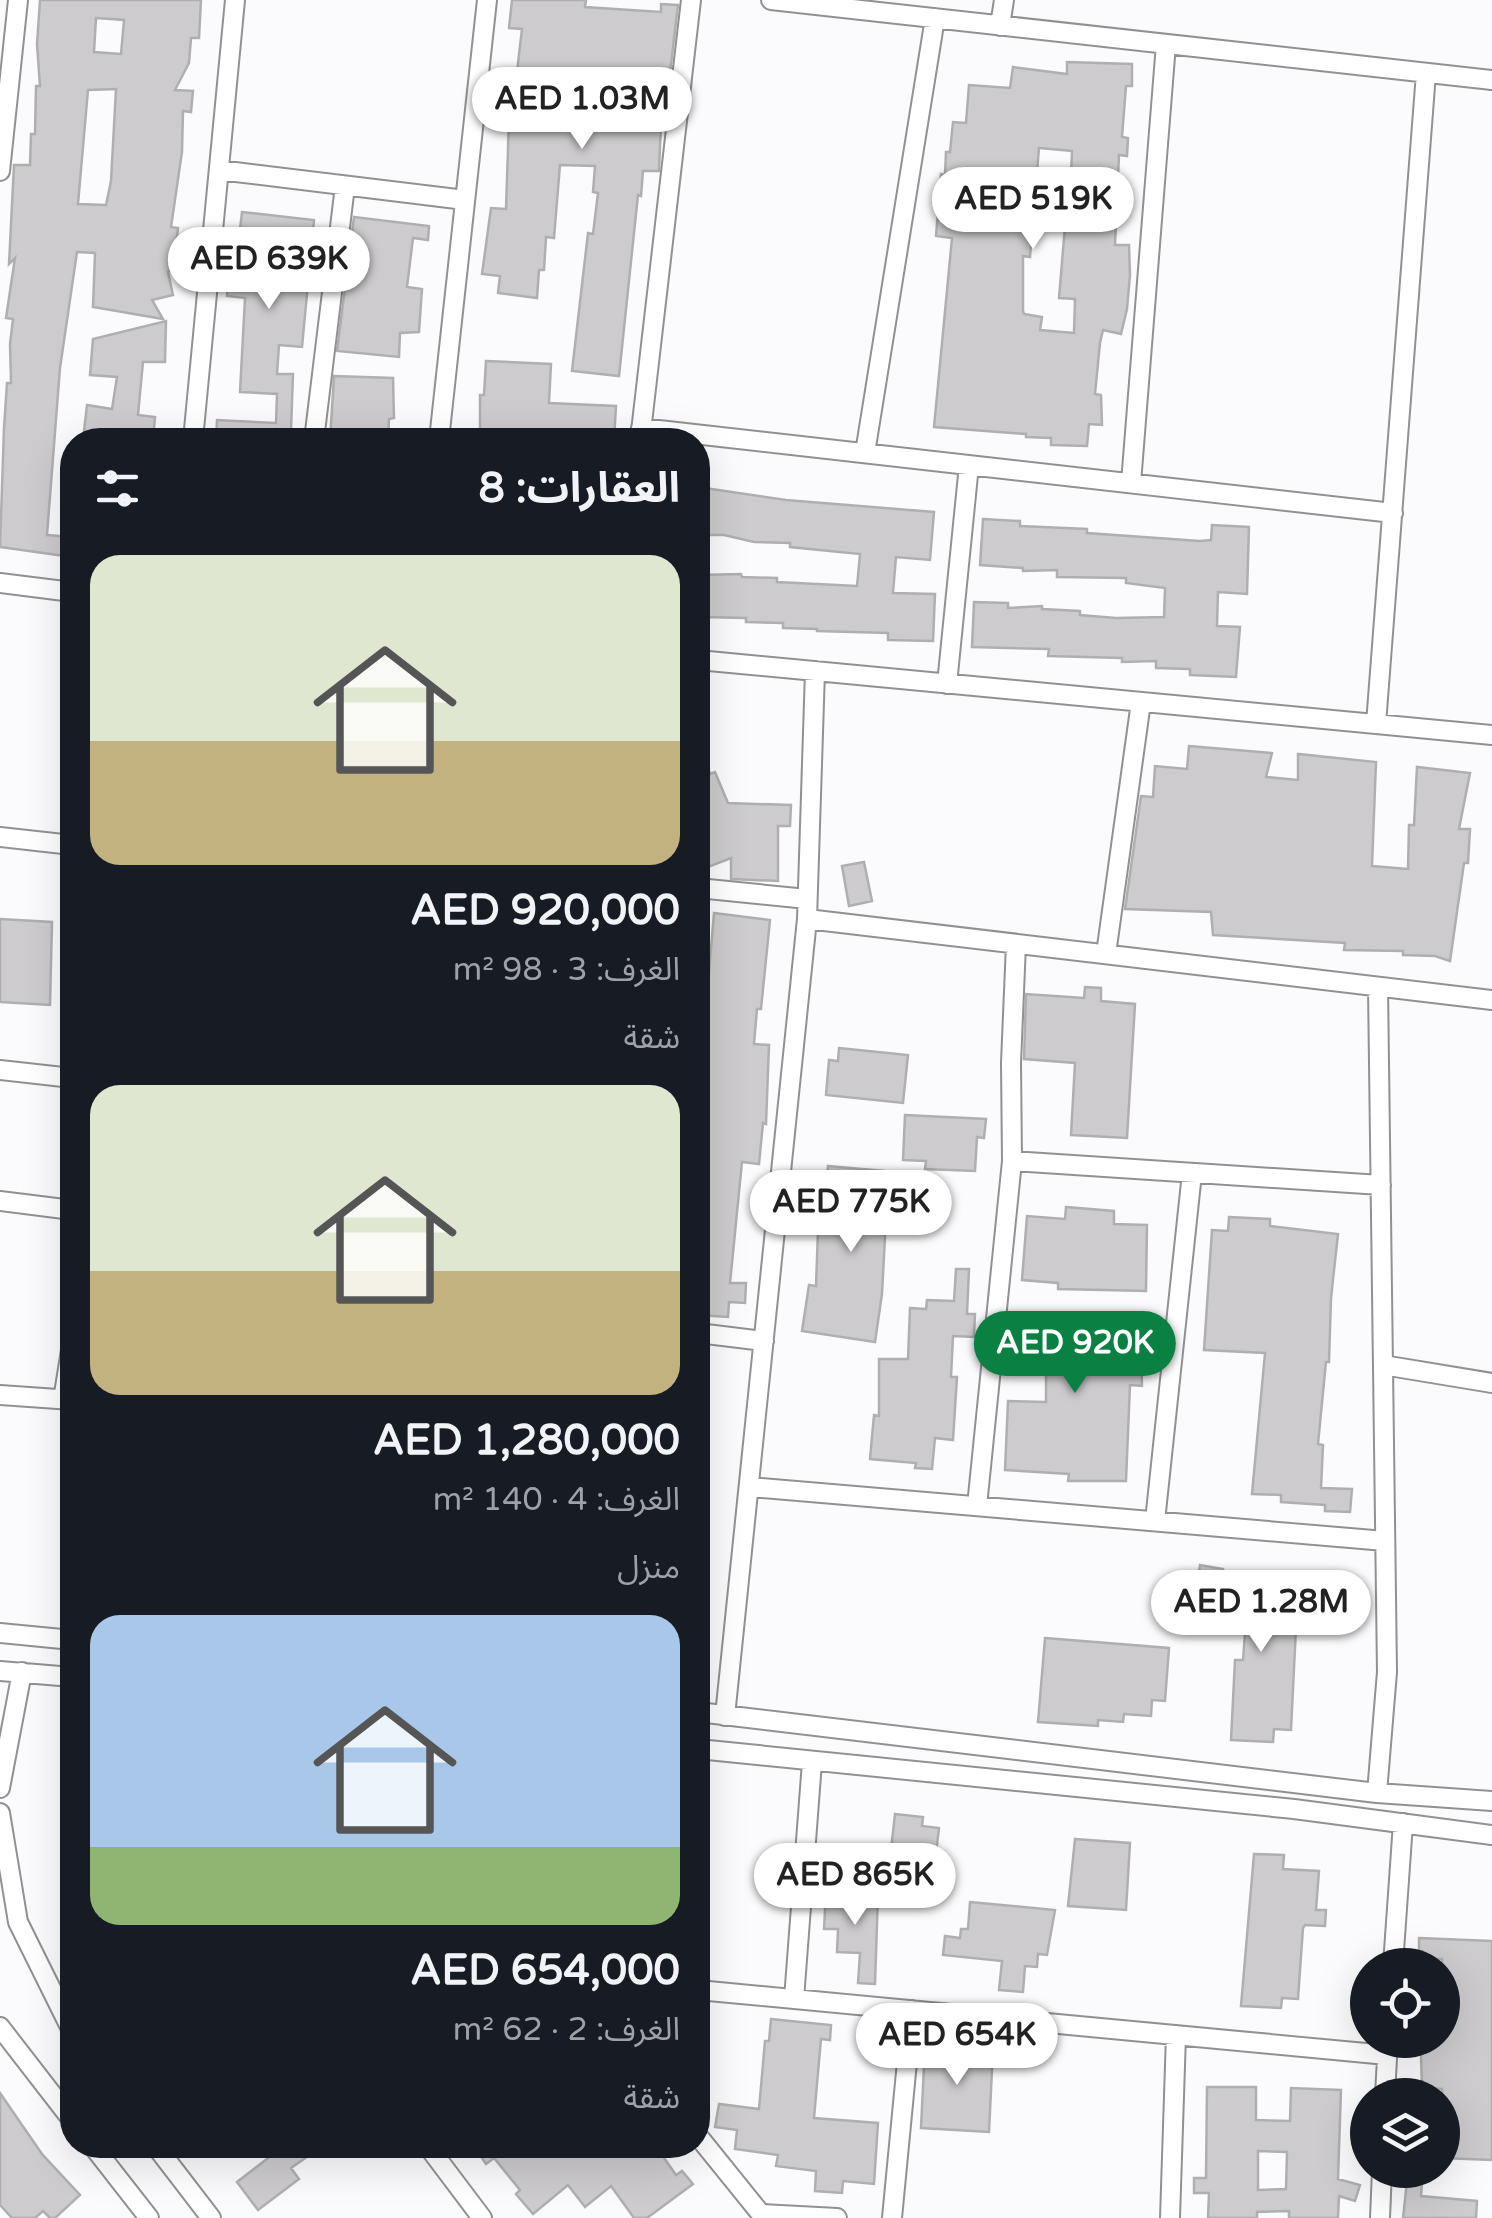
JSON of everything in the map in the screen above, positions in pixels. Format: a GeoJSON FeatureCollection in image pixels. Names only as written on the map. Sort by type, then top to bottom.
{"type":"FeatureCollection","features":[{"type":"Feature","properties":{"kind":"street"},"geometry":{"type":"LineString","coordinates":[[0,171],[18,0]]}},
{"type":"Feature","properties":{"kind":"street"},"geometry":{"type":"LineString","coordinates":[[194,428],[234,0]]}},
{"type":"Feature","properties":{"kind":"street"},"geometry":{"type":"LineString","coordinates":[[440,428],[487,0]]}},
{"type":"Feature","properties":{"kind":"street"},"geometry":{"type":"LineString","coordinates":[[641,428],[691,0]]}},
{"type":"Feature","properties":{"kind":"street"},"geometry":{"type":"LineString","coordinates":[[772,0],[1492,80]]}},
{"type":"Feature","properties":{"kind":"street"},"geometry":{"type":"LineString","coordinates":[[1000,26],[1004,0]]}},
{"type":"Feature","properties":{"kind":"street"},"geometry":{"type":"LineString","coordinates":[[866,453],[935,18]]}},
{"type":"Feature","properties":{"kind":"street"},"geometry":{"type":"LineString","coordinates":[[1131,483],[1166,44]]}},
{"type":"Feature","properties":{"kind":"street"},"geometry":{"type":"LineString","coordinates":[[1376,724],[1426,72]]}},
{"type":"Feature","properties":{"kind":"street"},"geometry":{"type":"LineString","coordinates":[[218,170],[465,200]]}},
{"type":"Feature","properties":{"kind":"street"},"geometry":{"type":"LineString","coordinates":[[315,428],[345,186]]}},
{"type":"Feature","properties":{"kind":"street"},"geometry":{"type":"LineString","coordinates":[[710,440],[969,464],[1392,513]]}},
{"type":"Feature","properties":{"kind":"street"},"geometry":{"type":"LineString","coordinates":[[947,684],[969,464]]}},
{"type":"Feature","properties":{"kind":"street"},"geometry":{"type":"LineString","coordinates":[[0,584],[60,591]]}},
{"type":"Feature","properties":{"kind":"street"},"geometry":{"type":"LineString","coordinates":[[710,661],[1492,735]]}},
{"type":"Feature","properties":{"kind":"street"},"geometry":{"type":"LineString","coordinates":[[726,1716],[807,909],[815,671]]}},
{"type":"Feature","properties":{"kind":"street"},"geometry":{"type":"LineString","coordinates":[[1106,954],[1141,702]]}},
{"type":"Feature","properties":{"kind":"street"},"geometry":{"type":"LineString","coordinates":[[0,837],[60,844]]}},
{"type":"Feature","properties":{"kind":"street"},"geometry":{"type":"LineString","coordinates":[[710,890],[1016,944],[1492,1000]]}},
{"type":"Feature","properties":{"kind":"street"},"geometry":{"type":"LineString","coordinates":[[977,1506],[1012,1160],[1016,944]]}},
{"type":"Feature","properties":{"kind":"street"},"geometry":{"type":"LineString","coordinates":[[1377,1793],[1387,1672],[1378,987]]}},
{"type":"Feature","properties":{"kind":"street"},"geometry":{"type":"LineString","coordinates":[[0,1070],[60,1077]]}},
{"type":"Feature","properties":{"kind":"street"},"geometry":{"type":"LineString","coordinates":[[1012,1160],[1380,1185]]}},
{"type":"Feature","properties":{"kind":"street"},"geometry":{"type":"LineString","coordinates":[[1156,1521],[1192,1172]]}},
{"type":"Feature","properties":{"kind":"street"},"geometry":{"type":"LineString","coordinates":[[0,1201],[60,1208]]}},
{"type":"Feature","properties":{"kind":"street"},"geometry":{"type":"LineString","coordinates":[[710,1334],[764,1341]]}},
{"type":"Feature","properties":{"kind":"street"},"geometry":{"type":"LineString","coordinates":[[1383,1365],[1492,1383]]}},
{"type":"Feature","properties":{"kind":"street"},"geometry":{"type":"LineString","coordinates":[[0,1394],[60,1399]]}},
{"type":"Feature","properties":{"kind":"street"},"geometry":{"type":"LineString","coordinates":[[750,1486],[1385,1541]]}},
{"type":"Feature","properties":{"kind":"street"},"geometry":{"type":"LineString","coordinates":[[0,1633],[60,1639]]}},
{"type":"Feature","properties":{"kind":"street"},"geometry":{"type":"LineString","coordinates":[[0,1671],[60,1676]]}},
{"type":"Feature","properties":{"kind":"street"},"geometry":{"type":"LineString","coordinates":[[0,1788],[22,1672]]}},
{"type":"Feature","properties":{"kind":"street"},"geometry":{"type":"LineString","coordinates":[[710,1714],[1377,1793],[1492,1801]]}},
{"type":"Feature","properties":{"kind":"street"},"geometry":{"type":"LineString","coordinates":[[710,1750],[1294,1809],[1492,1835]]}},
{"type":"Feature","properties":{"kind":"street"},"geometry":{"type":"LineString","coordinates":[[794,1999],[812,1762]]}},
{"type":"Feature","properties":{"kind":"street"},"geometry":{"type":"LineString","coordinates":[[0,1813],[18,1922],[60,2006]]}},
{"type":"Feature","properties":{"kind":"street"},"geometry":{"type":"LineString","coordinates":[[1395,1948],[1403,1824]]}},
{"type":"Feature","properties":{"kind":"street"},"geometry":{"type":"LineString","coordinates":[[710,1991],[1176,2036],[1350,2046]]}},
{"type":"Feature","properties":{"kind":"street"},"geometry":{"type":"LineString","coordinates":[[892,2218],[912,2010]]}},
{"type":"Feature","properties":{"kind":"street"},"geometry":{"type":"LineString","coordinates":[[0,2027],[60,2104]]}},
{"type":"Feature","properties":{"kind":"street"},"geometry":{"type":"LineString","coordinates":[[1170,2218],[1176,2036]]}},
{"type":"Feature","properties":{"kind":"street"},"geometry":{"type":"LineString","coordinates":[[710,2151],[760,2216],[837,2218]]}},
{"type":"Feature","properties":{"kind":"street"},"geometry":{"type":"LineString","coordinates":[[102,2158],[149,2218]]}},
{"type":"Feature","properties":{"kind":"street"},"geometry":{"type":"LineString","coordinates":[[165,2158],[211,2218]]}},
{"type":"Feature","properties":{"kind":"street"},"geometry":{"type":"LineString","coordinates":[[437,2158],[482,2218]]}},
{"type":"Feature","properties":{"kind":"street"},"geometry":{"type":"LineString","coordinates":[[1380,2218],[1381,2188]]}},
{"type":"Feature","properties":{"kind":"building"},"geometry":{"type":"Polygon","coordinates":[[[40,0],[201,0],[199,38],[191,38],[189,63],[175,90],[193,91],[191,112],[183,111],[182,152],[171,227],[178,228],[173,269],[168,272],[173,295],[152,300],[163,319],[93,307],[95,253],[77,252],[60,368],[47,535],[60,536],[60,555],[0,547],[7,383],[11,383],[13,319],[6,318],[15,258],[9,264],[14,165],[30,165],[36,86],[40,86],[40,0]],[[96,18],[94,52],[121,54],[124,20],[96,18]],[[116,89],[88,90],[78,204],[106,205],[116,89]]]}},
{"type":"Feature","properties":{"kind":"building"},"geometry":{"type":"Polygon","coordinates":[[[512,0],[586,0],[585,7],[661,12],[661,4],[678,5],[661,124],[659,171],[643,171],[641,196],[638,195],[619,376],[572,371],[588,233],[593,234],[598,193],[593,192],[595,166],[560,165],[554,238],[546,237],[537,298],[498,293],[500,276],[482,274],[491,208],[506,209],[509,119],[516,119],[522,29],[509,28],[512,0]]]}},
{"type":"Feature","properties":{"kind":"building"},"geometry":{"type":"Polygon","coordinates":[[[1067,62],[1132,64],[1122,137],[1128,138],[1127,156],[1119,155],[1115,245],[1129,245],[1130,275],[1121,334],[1103,330],[1100,343],[1095,394],[1101,395],[1102,425],[1089,424],[1087,446],[1051,445],[1051,438],[1026,434],[934,427],[952,238],[936,236],[941,174],[945,175],[953,122],[966,123],[969,85],[1010,88],[1013,67],[1067,74],[1067,62]],[[1039,148],[1030,257],[1023,256],[1023,311],[1042,317],[1040,330],[1074,333],[1075,299],[1059,298],[1072,151],[1039,148]]]}},
{"type":"Feature","properties":{"kind":"building"},"geometry":{"type":"Polygon","coordinates":[[[242,212],[314,220],[302,347],[279,345],[277,374],[293,374],[291,428],[217,428],[217,420],[276,423],[277,394],[240,392],[245,298],[227,296],[231,254],[237,255],[242,212]]]}},
{"type":"Feature","properties":{"kind":"building"},"geometry":{"type":"Polygon","coordinates":[[[354,217],[429,226],[428,240],[413,238],[407,287],[422,289],[419,332],[400,333],[399,357],[337,351],[354,217]]]}},
{"type":"Feature","properties":{"kind":"building"},"geometry":{"type":"Polygon","coordinates":[[[166,321],[165,362],[143,362],[138,415],[155,417],[154,428],[84,428],[87,405],[112,409],[117,377],[90,375],[93,339],[166,321]]]}},
{"type":"Feature","properties":{"kind":"building"},"geometry":{"type":"Polygon","coordinates":[[[486,361],[551,364],[549,403],[616,406],[615,428],[480,428],[480,395],[484,395],[486,361]]]}},
{"type":"Feature","properties":{"kind":"building"},"geometry":{"type":"Polygon","coordinates":[[[334,376],[393,378],[394,418],[389,419],[389,428],[331,428],[334,376]]]}},
{"type":"Feature","properties":{"kind":"building"},"geometry":{"type":"Polygon","coordinates":[[[710,489],[786,500],[934,512],[930,560],[896,557],[893,593],[935,594],[933,641],[888,640],[888,633],[783,628],[783,623],[710,617],[710,575],[741,574],[777,578],[777,582],[857,586],[860,554],[710,535],[710,489]]]}},
{"type":"Feature","properties":{"kind":"building"},"geometry":{"type":"Polygon","coordinates":[[[983,519],[1020,521],[1020,526],[1087,529],[1087,533],[1200,541],[1211,540],[1212,525],[1249,527],[1247,594],[1218,592],[1217,626],[1240,627],[1236,677],[1190,675],[1190,669],[1156,668],[1156,661],[1048,656],[1049,649],[972,647],[974,602],[1008,603],[1008,608],[1042,606],[1116,618],[1164,617],[1165,588],[1126,583],[1126,578],[1057,577],[1057,570],[1023,571],[980,565],[983,519]]]}},
{"type":"Feature","properties":{"kind":"building"},"geometry":{"type":"Polygon","coordinates":[[[1189,746],[1272,753],[1266,777],[1298,780],[1298,754],[1376,762],[1372,866],[1408,869],[1417,767],[1470,773],[1459,829],[1470,829],[1468,863],[1464,863],[1450,961],[1435,956],[1403,955],[1403,951],[1344,950],[1345,943],[1213,935],[1211,912],[1125,909],[1141,796],[1153,797],[1155,766],[1187,769],[1189,746]]]}},
{"type":"Feature","properties":{"kind":"building"},"geometry":{"type":"Polygon","coordinates":[[[715,772],[728,803],[791,805],[790,826],[778,826],[778,881],[731,879],[731,858],[710,866],[710,774],[715,772]]]}},
{"type":"Feature","properties":{"kind":"building"},"geometry":{"type":"Polygon","coordinates":[[[864,862],[872,901],[849,906],[842,866],[864,862]]]}},
{"type":"Feature","properties":{"kind":"building"},"geometry":{"type":"Polygon","coordinates":[[[714,913],[770,920],[754,1044],[769,1045],[766,1124],[763,1123],[759,1164],[742,1162],[730,1283],[746,1283],[745,1303],[729,1302],[728,1317],[710,1316],[710,961],[714,913]]]}},
{"type":"Feature","properties":{"kind":"building"},"geometry":{"type":"Polygon","coordinates":[[[0,919],[52,922],[50,1005],[0,1002],[0,919]]]}},
{"type":"Feature","properties":{"kind":"building"},"geometry":{"type":"Polygon","coordinates":[[[1085,987],[1101,988],[1101,1001],[1135,1004],[1127,1138],[1071,1135],[1075,1063],[1024,1059],[1026,994],[1084,998],[1085,987]]]}},
{"type":"Feature","properties":{"kind":"building"},"geometry":{"type":"Polygon","coordinates":[[[839,1048],[908,1055],[903,1103],[826,1095],[829,1060],[838,1061],[839,1048]]]}},
{"type":"Feature","properties":{"kind":"building"},"geometry":{"type":"Polygon","coordinates":[[[905,1115],[986,1119],[984,1138],[977,1137],[975,1171],[925,1169],[926,1161],[903,1160],[905,1115]]]}},
{"type":"Feature","properties":{"kind":"building"},"geometry":{"type":"Polygon","coordinates":[[[828,1166],[895,1172],[891,1218],[886,1218],[875,1342],[802,1331],[809,1285],[816,1286],[818,1231],[822,1231],[828,1166]]]}},
{"type":"Feature","properties":{"kind":"building"},"geometry":{"type":"Polygon","coordinates":[[[1066,1207],[1114,1211],[1114,1224],[1147,1225],[1146,1291],[1058,1289],[1058,1283],[1022,1280],[1027,1216],[1065,1219],[1066,1207]]]}},
{"type":"Feature","properties":{"kind":"building"},"geometry":{"type":"Polygon","coordinates":[[[1229,1217],[1270,1219],[1270,1226],[1338,1234],[1329,1362],[1318,1444],[1323,1445],[1321,1488],[1352,1489],[1350,1512],[1325,1511],[1325,1505],[1281,1502],[1281,1495],[1252,1494],[1265,1353],[1204,1350],[1212,1230],[1228,1231],[1229,1217]]]}},
{"type":"Feature","properties":{"kind":"building"},"geometry":{"type":"Polygon","coordinates":[[[956,1269],[969,1269],[967,1314],[975,1314],[974,1337],[953,1336],[951,1377],[957,1377],[953,1440],[935,1438],[932,1469],[915,1468],[916,1463],[870,1459],[874,1415],[879,1416],[879,1359],[908,1359],[910,1308],[926,1309],[927,1300],[954,1301],[956,1269]]]}},
{"type":"Feature","properties":{"kind":"building"},"geometry":{"type":"Polygon","coordinates":[[[1019,1314],[1140,1319],[1142,1386],[1130,1385],[1126,1481],[1068,1481],[1069,1474],[1005,1470],[1008,1401],[1046,1402],[1046,1372],[1011,1370],[1012,1344],[1018,1344],[1019,1314]]]}},
{"type":"Feature","properties":{"kind":"building"},"geometry":{"type":"Polygon","coordinates":[[[1200,1565],[1223,1569],[1223,1573],[1291,1578],[1289,1607],[1297,1607],[1291,1730],[1274,1729],[1273,1742],[1231,1740],[1235,1660],[1243,1660],[1248,1593],[1197,1584],[1200,1565]]]}},
{"type":"Feature","properties":{"kind":"building"},"geometry":{"type":"Polygon","coordinates":[[[1045,1638],[1169,1648],[1165,1701],[1152,1700],[1151,1716],[1124,1714],[1123,1722],[1098,1720],[1098,1726],[1038,1722],[1045,1638]]]}},
{"type":"Feature","properties":{"kind":"building"},"geometry":{"type":"Polygon","coordinates":[[[895,1814],[923,1817],[922,1826],[939,1828],[932,1887],[908,1885],[909,1878],[888,1876],[895,1814]]]}},
{"type":"Feature","properties":{"kind":"building"},"geometry":{"type":"Polygon","coordinates":[[[1075,1839],[1130,1843],[1126,1910],[1068,1906],[1075,1839]]]}},
{"type":"Feature","properties":{"kind":"building"},"geometry":{"type":"Polygon","coordinates":[[[1254,1854],[1284,1855],[1283,1869],[1319,1871],[1316,1910],[1326,1910],[1325,1926],[1303,1928],[1298,1999],[1282,1998],[1281,2008],[1241,2006],[1254,1854]]]}},
{"type":"Feature","properties":{"kind":"building"},"geometry":{"type":"Polygon","coordinates":[[[826,1891],[878,1894],[875,1984],[858,1983],[860,1953],[837,1952],[838,1929],[824,1929],[826,1891]]]}},
{"type":"Feature","properties":{"kind":"building"},"geometry":{"type":"Polygon","coordinates":[[[970,1902],[1055,1910],[1047,1955],[1038,1954],[1037,1967],[1025,1966],[1023,1992],[999,1990],[1002,1961],[943,1955],[945,1936],[960,1938],[961,1929],[968,1929],[970,1902]]]}},
{"type":"Feature","properties":{"kind":"building"},"geometry":{"type":"Polygon","coordinates":[[[1419,1938],[1492,1941],[1492,2160],[1460,2159],[1460,2078],[1422,2078],[1421,2058],[1460,2058],[1460,1948],[1419,1948],[1419,1938]]]}},
{"type":"Feature","properties":{"kind":"building"},"geometry":{"type":"Polygon","coordinates":[[[771,2019],[831,2025],[830,2040],[821,2039],[814,2118],[878,2123],[874,2184],[843,2181],[842,2193],[815,2191],[816,2171],[776,2166],[778,2155],[735,2149],[737,2130],[715,2127],[719,2104],[759,2109],[765,2041],[769,2041],[771,2019]]]}},
{"type":"Feature","properties":{"kind":"building"},"geometry":{"type":"Polygon","coordinates":[[[925,2045],[993,2049],[989,2132],[921,2128],[925,2045]]]}},
{"type":"Feature","properties":{"kind":"building"},"geometry":{"type":"Polygon","coordinates":[[[1207,2087],[1256,2087],[1256,2120],[1290,2121],[1291,2088],[1341,2090],[1338,2179],[1350,2182],[1350,2188],[1359,2188],[1355,2201],[1339,2196],[1338,2218],[1289,2218],[1289,2211],[1257,2212],[1257,2218],[1208,2218],[1209,2193],[1194,2193],[1194,2178],[1206,2178],[1207,2087]],[[1258,2151],[1258,2190],[1286,2189],[1287,2152],[1258,2151]]]}},
{"type":"Feature","properties":{"kind":"building"},"geometry":{"type":"Polygon","coordinates":[[[0,2093],[42,2154],[80,2195],[55,2218],[43,2211],[35,2218],[12,2218],[0,2205],[0,2093]]]}},
{"type":"Feature","properties":{"kind":"building"},"geometry":{"type":"Polygon","coordinates":[[[268,2158],[305,2158],[291,2168],[299,2179],[258,2210],[237,2182],[268,2158]]]}},
{"type":"Feature","properties":{"kind":"building"},"geometry":{"type":"Polygon","coordinates":[[[494,2158],[664,2158],[676,2175],[682,2171],[693,2184],[647,2218],[634,2218],[611,2186],[585,2207],[568,2185],[533,2214],[516,2194],[520,2190],[494,2158]]]}},
{"type":"Feature","properties":{"kind":"building"},"geometry":{"type":"Polygon","coordinates":[[[1406,2188],[1422,2188],[1421,2196],[1477,2201],[1476,2218],[1403,2218],[1406,2188]]]}}]}
